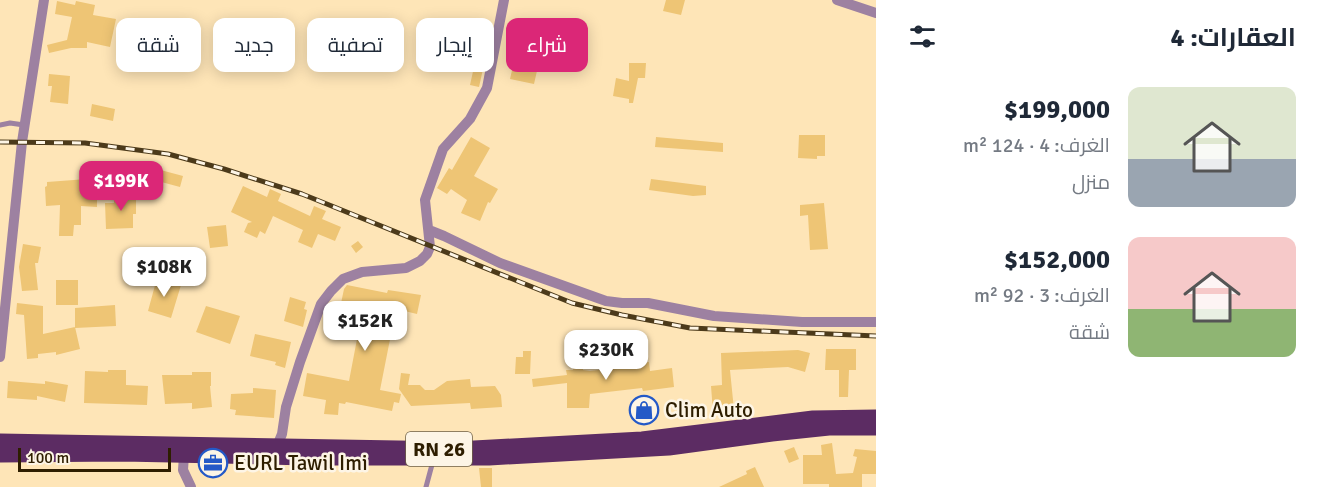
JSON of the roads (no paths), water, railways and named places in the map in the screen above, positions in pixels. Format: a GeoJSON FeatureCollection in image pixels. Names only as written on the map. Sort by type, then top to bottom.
{"type":"FeatureCollection","features":[{"type":"Feature","properties":{"kind":"main road","name":"RN 26"},"geometry":{"type":"LineString","coordinates":[[0,454],[184,454],[456,449],[680,436],[813,418],[876,417]]}},
{"type":"Feature","properties":{"kind":"main road","name":"RN 26"},"geometry":{"type":"LineString","coordinates":[[0,441],[434,459],[611,453],[828,428],[876,428]]}},
{"type":"Feature","properties":{"kind":"street"},"geometry":{"type":"LineString","coordinates":[[0,357],[26,126],[44,0]]}},
{"type":"Feature","properties":{"kind":"street"},"geometry":{"type":"LineString","coordinates":[[275,452],[282,434],[286,407],[294,381],[321,304],[343,279],[362,272],[406,268],[420,261],[430,247],[425,200],[443,149],[470,119],[488,88],[504,0]]}},
{"type":"Feature","properties":{"kind":"street"},"geometry":{"type":"LineString","coordinates":[[837,0],[876,13]]}},
{"type":"Feature","properties":{"kind":"street"},"geometry":{"type":"LineString","coordinates":[[429,230],[500,263],[606,301],[648,303],[714,316],[802,322],[876,322]]}},
{"type":"Feature","properties":{"kind":"street"},"geometry":{"type":"LineString","coordinates":[[184,454],[183,470],[191,487]]}},
{"type":"Feature","properties":{"kind":"lane"},"geometry":{"type":"LineString","coordinates":[[0,125],[10,123],[26,126]]}},
{"type":"Feature","properties":{"kind":"lane"},"geometry":{"type":"LineString","coordinates":[[426,487],[434,459]]}},
{"type":"Feature","properties":{"kind":"railway"},"geometry":{"type":"LineString","coordinates":[[0,142],[85,143],[168,154],[224,169],[302,194],[572,303],[622,315],[690,328],[876,336]]}},
{"type":"Feature","properties":{"kind":"place","name":"Clim Auto"},"geometry":{"type":"Point","coordinates":[644,410]}},
{"type":"Feature","properties":{"kind":"place","name":"EURL Tawil Imi"},"geometry":{"type":"Point","coordinates":[213,463]}}]}
